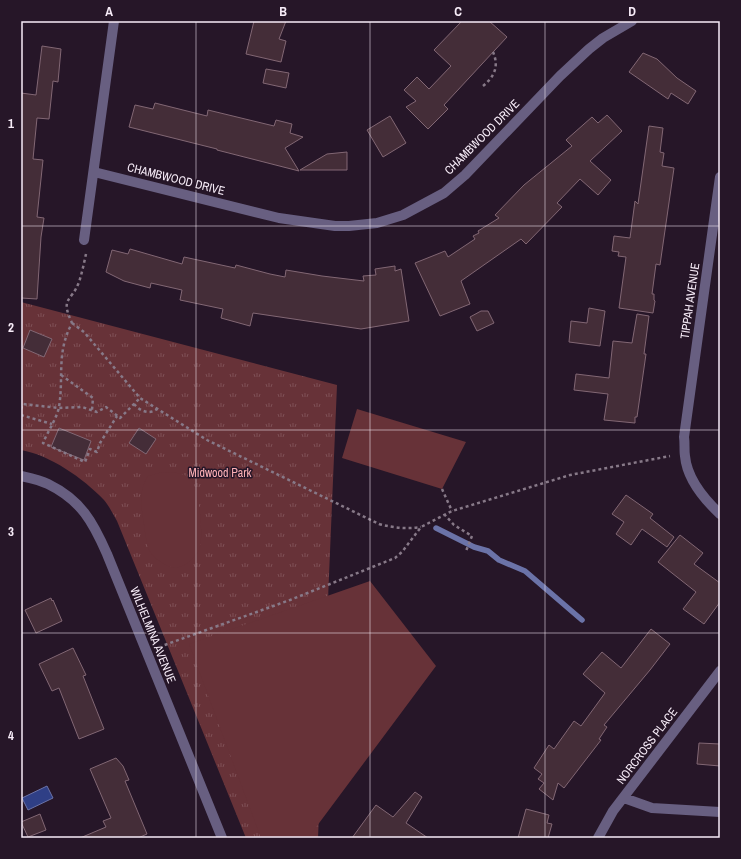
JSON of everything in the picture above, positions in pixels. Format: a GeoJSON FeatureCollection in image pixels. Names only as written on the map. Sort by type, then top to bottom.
{"type":"FeatureCollection","features":[{"type":"Feature","properties":{"kind":"street"},"geometry":{"type":"LineString","coordinates":[[84,240],[114,21]]}},
{"type":"Feature","properties":{"kind":"street","name":"CHAMBWOOD DRIVE"},"geometry":{"type":"LineString","coordinates":[[94,172],[279,218],[335,226],[377,223],[403,215],[444,193],[465,176],[560,76],[588,49],[603,38],[632,21]]}},
{"type":"Feature","properties":{"kind":"street","name":"TIPPAH AVENUE"},"geometry":{"type":"LineString","coordinates":[[720,177],[686,429],[685,453],[691,477],[701,494],[720,514]]}},
{"type":"Feature","properties":{"kind":"street","name":"WILHELMINA AVENUE"},"geometry":{"type":"LineString","coordinates":[[21,476],[47,484],[67,496],[76,503],[97,530],[222,838]]}},
{"type":"Feature","properties":{"kind":"street","name":"NORCROSS PLACE"},"geometry":{"type":"LineString","coordinates":[[598,838],[614,811],[720,671]]}},
{"type":"Feature","properties":{"kind":"street"},"geometry":{"type":"LineString","coordinates":[[624,798],[652,808],[720,812]]}},
{"type":"Feature","properties":{"kind":"path"},"geometry":{"type":"LineString","coordinates":[[483,86],[494,75],[496,67],[495,58],[492,52]]}},
{"type":"Feature","properties":{"kind":"path"},"geometry":{"type":"LineString","coordinates":[[84,240],[87,250],[79,283],[67,301],[66,310],[72,323],[84,332],[140,398],[207,440],[380,524],[393,528],[408,529],[421,527],[452,511],[570,475],[685,453]]}},
{"type":"Feature","properties":{"kind":"path"},"geometry":{"type":"LineString","coordinates":[[72,323],[65,336],[62,357],[59,408],[43,443],[85,462],[90,449],[97,452],[100,443],[117,416]]}},
{"type":"Feature","properties":{"kind":"path"},"geometry":{"type":"LineString","coordinates":[[61,375],[93,398],[92,410]]}},
{"type":"Feature","properties":{"kind":"path"},"geometry":{"type":"LineString","coordinates":[[21,409],[23,404],[59,408],[82,408],[97,412],[106,407],[120,418],[140,398]]}},
{"type":"Feature","properties":{"kind":"path"},"geometry":{"type":"LineString","coordinates":[[134,404],[144,412],[155,411],[158,409]]}},
{"type":"Feature","properties":{"kind":"path"},"geometry":{"type":"LineString","coordinates":[[21,414],[52,424]]}},
{"type":"Feature","properties":{"kind":"path"},"geometry":{"type":"LineString","coordinates":[[442,489],[452,511]]}},
{"type":"Feature","properties":{"kind":"path"},"geometry":{"type":"LineString","coordinates":[[444,514],[454,525],[472,536],[466,552]]}},
{"type":"Feature","properties":{"kind":"path"},"geometry":{"type":"LineString","coordinates":[[146,651],[290,600],[395,558],[402,552],[421,527]]}},
{"type":"Feature","properties":{"kind":"green space","name":"Midwood Park"},"geometry":{"type":"Polygon","coordinates":[[[21,302],[337,385],[318,838],[246,838],[117,521],[111,510],[96,492],[66,469],[43,457],[21,450],[21,302]]]}},
{"type":"Feature","properties":{"kind":"green space"},"geometry":{"type":"Polygon","coordinates":[[[357,409],[466,442],[442,489],[342,458],[357,409]]]}},
{"type":"Feature","properties":{"kind":"green space"},"geometry":{"type":"Polygon","coordinates":[[[170,472],[185,475],[192,481],[199,505],[201,528],[200,546],[198,552],[187,563],[175,568],[160,561],[153,556],[150,551],[146,540],[141,504],[142,490],[148,476],[170,472]]]}},
{"type":"Feature","properties":{"kind":"green space"},"geometry":{"type":"Polygon","coordinates":[[[370,581],[436,666],[308,838],[261,838],[189,644],[370,581]]]}},
{"type":"Feature","properties":{"kind":"water"},"geometry":{"type":"Polygon","coordinates":[[[47,786],[53,798],[28,810],[22,798],[47,786]]]}},
{"type":"Feature","properties":{"kind":"building"},"geometry":{"type":"Polygon","coordinates":[[[254,21],[286,21],[279,39],[286,41],[281,62],[246,54],[254,21]]]}},
{"type":"Feature","properties":{"kind":"building"},"geometry":{"type":"Polygon","coordinates":[[[462,21],[489,21],[507,37],[444,105],[448,109],[428,129],[406,107],[416,101],[404,90],[417,77],[429,89],[451,66],[434,50],[462,21]]]}},
{"type":"Feature","properties":{"kind":"building"},"geometry":{"type":"Polygon","coordinates":[[[42,46],[61,49],[58,82],[53,81],[49,119],[37,118],[33,159],[43,160],[37,217],[44,218],[41,237],[37,299],[21,298],[21,93],[36,95],[42,46]]]}},
{"type":"Feature","properties":{"kind":"building"},"geometry":{"type":"Polygon","coordinates":[[[643,53],[657,59],[677,78],[696,91],[688,104],[671,93],[668,99],[629,72],[643,53]]]}},
{"type":"Feature","properties":{"kind":"building"},"geometry":{"type":"Polygon","coordinates":[[[266,69],[289,73],[286,88],[263,83],[266,69]]]}},
{"type":"Feature","properties":{"kind":"building"},"geometry":{"type":"Polygon","coordinates":[[[155,103],[207,116],[208,110],[274,126],[276,120],[292,124],[290,133],[303,137],[285,148],[299,171],[129,127],[135,105],[153,109],[155,103]]]}},
{"type":"Feature","properties":{"kind":"building"},"geometry":{"type":"Polygon","coordinates":[[[607,115],[622,131],[590,161],[611,180],[598,195],[580,179],[557,203],[562,207],[526,244],[521,239],[461,281],[470,304],[440,316],[415,263],[445,251],[448,257],[475,239],[473,236],[479,233],[478,231],[499,218],[495,215],[524,185],[572,146],[566,140],[592,117],[598,123],[607,115]]]}},
{"type":"Feature","properties":{"kind":"building"},"geometry":{"type":"Polygon","coordinates":[[[390,116],[406,143],[383,157],[367,130],[390,116]]]}},
{"type":"Feature","properties":{"kind":"building"},"geometry":{"type":"Polygon","coordinates":[[[649,126],[663,128],[660,152],[664,153],[662,166],[674,168],[660,265],[656,264],[652,294],[654,294],[655,301],[653,313],[619,308],[626,257],[618,256],[619,252],[612,251],[614,236],[630,238],[635,201],[638,204],[649,126]]]}},
{"type":"Feature","properties":{"kind":"building"},"geometry":{"type":"Polygon","coordinates":[[[347,152],[347,170],[300,170],[327,154],[347,152]]]}},
{"type":"Feature","properties":{"kind":"building"},"geometry":{"type":"Polygon","coordinates":[[[130,249],[182,264],[184,257],[235,268],[236,265],[285,277],[286,270],[364,281],[363,276],[376,275],[375,269],[395,266],[395,271],[401,269],[409,321],[361,329],[253,313],[250,326],[221,318],[223,309],[180,300],[182,290],[151,283],[150,288],[124,281],[106,272],[112,250],[128,254],[130,249]]]}},
{"type":"Feature","properties":{"kind":"building"},"geometry":{"type":"Polygon","coordinates":[[[589,308],[605,311],[600,346],[569,342],[571,321],[587,323],[589,308]]]}},
{"type":"Feature","properties":{"kind":"building"},"geometry":{"type":"Polygon","coordinates":[[[481,311],[488,311],[494,323],[477,331],[470,317],[481,311]]]}},
{"type":"Feature","properties":{"kind":"building"},"geometry":{"type":"Polygon","coordinates":[[[637,314],[649,316],[644,354],[646,354],[637,417],[635,417],[635,423],[604,420],[608,394],[574,390],[576,374],[609,378],[613,341],[632,343],[637,314]]]}},
{"type":"Feature","properties":{"kind":"building"},"geometry":{"type":"Polygon","coordinates":[[[30,330],[52,339],[44,357],[23,348],[30,330]]]}},
{"type":"Feature","properties":{"kind":"building"},"geometry":{"type":"Polygon","coordinates":[[[59,428],[91,441],[84,460],[51,447],[59,428]]]}},
{"type":"Feature","properties":{"kind":"building"},"geometry":{"type":"Polygon","coordinates":[[[139,428],[156,439],[146,454],[129,443],[139,428]]]}},
{"type":"Feature","properties":{"kind":"building"},"geometry":{"type":"Polygon","coordinates":[[[626,495],[653,514],[650,518],[674,537],[667,547],[642,529],[631,545],[616,534],[624,522],[612,514],[626,495]]]}},
{"type":"Feature","properties":{"kind":"building"},"geometry":{"type":"Polygon","coordinates":[[[680,535],[703,553],[694,564],[720,583],[720,602],[704,624],[683,609],[696,592],[658,562],[680,535]]]}},
{"type":"Feature","properties":{"kind":"building"},"geometry":{"type":"Polygon","coordinates":[[[51,598],[62,621],[36,633],[25,610],[51,598]]]}},
{"type":"Feature","properties":{"kind":"building"},"geometry":{"type":"Polygon","coordinates":[[[651,629],[670,644],[604,725],[607,727],[599,739],[601,740],[564,788],[558,783],[553,800],[539,789],[544,783],[538,779],[542,774],[534,768],[549,745],[554,749],[574,721],[581,726],[605,693],[583,674],[602,652],[621,668],[651,629]]]}},
{"type":"Feature","properties":{"kind":"building"},"geometry":{"type":"Polygon","coordinates":[[[73,648],[86,675],[83,676],[104,729],[79,739],[59,688],[52,691],[39,664],[73,648]]]}},
{"type":"Feature","properties":{"kind":"building"},"geometry":{"type":"Polygon","coordinates":[[[699,743],[720,744],[720,766],[697,764],[699,743]]]}},
{"type":"Feature","properties":{"kind":"building"},"geometry":{"type":"Polygon","coordinates":[[[116,758],[123,766],[129,780],[125,781],[147,834],[138,838],[80,838],[106,827],[103,821],[111,818],[90,769],[116,758]]]}},
{"type":"Feature","properties":{"kind":"building"},"geometry":{"type":"Polygon","coordinates":[[[415,792],[422,797],[406,823],[428,838],[352,838],[376,805],[393,817],[415,792]]]}},
{"type":"Feature","properties":{"kind":"building"},"geometry":{"type":"Polygon","coordinates":[[[526,809],[549,815],[547,823],[552,824],[548,838],[518,838],[526,809]]]}},
{"type":"Feature","properties":{"kind":"building"},"geometry":{"type":"Polygon","coordinates":[[[40,814],[46,830],[28,837],[21,822],[40,814]]]}},
{"type":"Feature","properties":{"kind":"waterway"},"geometry":{"type":"LineString","coordinates":[[436,528],[474,547],[488,551],[499,560],[525,571],[582,620]]}}]}
